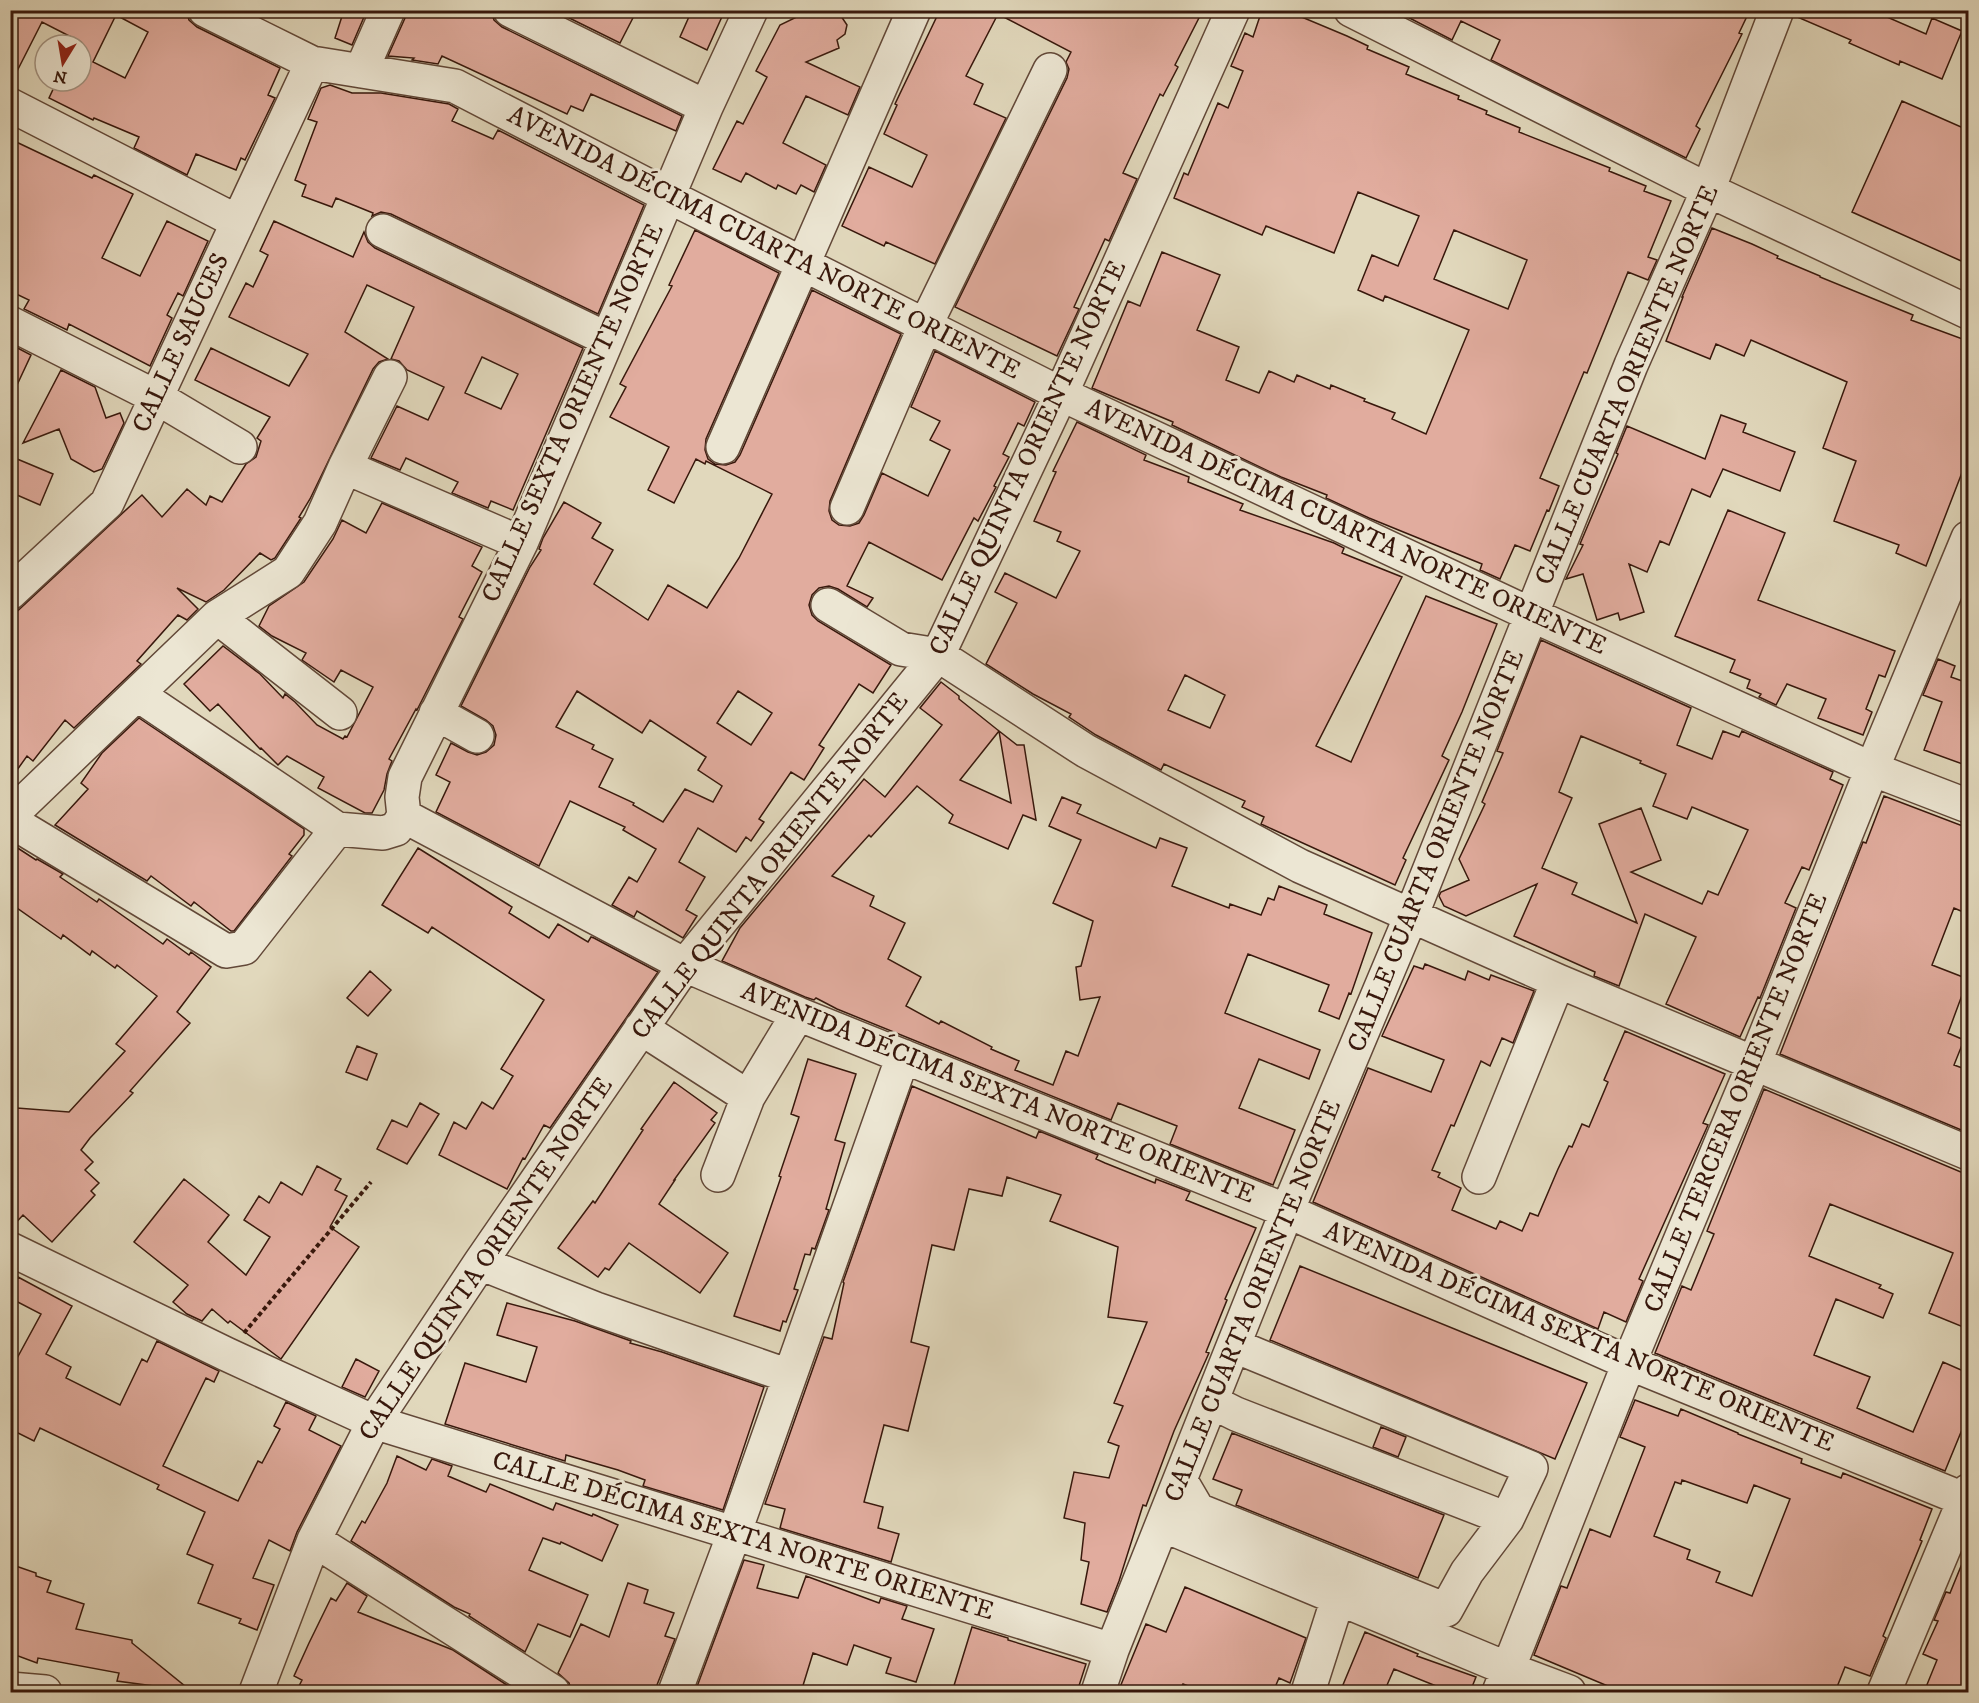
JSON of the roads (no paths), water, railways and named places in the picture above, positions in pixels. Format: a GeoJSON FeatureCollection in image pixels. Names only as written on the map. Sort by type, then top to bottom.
{"type":"FeatureCollection","features":[{"type":"Feature","properties":{"kind":"street","name":"AVENIDA DÉCIMA CUARTA NORTE ORIENTE"},"geometry":{"type":"LineString","coordinates":[[205,10],[312,63],[455,86],[1061,394],[1532,615],[1872,769],[1968,806]]}},
{"type":"Feature","properties":{"kind":"street"},"geometry":{"type":"LineString","coordinates":[[361,71],[387,10]]}},
{"type":"Feature","properties":{"kind":"street"},"geometry":{"type":"LineString","coordinates":[[510,10],[706,107]]}},
{"type":"Feature","properties":{"kind":"street","name":"CALLE SEXTA ORIENTE NORTE"},"geometry":{"type":"LineString","coordinates":[[404,816],[402,798],[405,777],[521,543],[706,107],[750,10]]}},
{"type":"Feature","properties":{"kind":"street"},"geometry":{"type":"LineString","coordinates":[[723,447],[914,10]]}},
{"type":"Feature","properties":{"kind":"street","name":"CALLE QUINTA ORIENTE NORTE"},"geometry":{"type":"LineString","coordinates":[[256,1692],[314,1540],[374,1422],[685,964],[938,656],[1061,394],[1233,10]]}},
{"type":"Feature","properties":{"kind":"street"},"geometry":{"type":"LineString","coordinates":[[1351,10],[1708,190],[1968,312]]}},
{"type":"Feature","properties":{"kind":"street","name":"CALLE CUARTA ORIENTE NORTE"},"geometry":{"type":"LineString","coordinates":[[1098,1692],[1112,1650],[1287,1211],[1411,915],[1631,365],[1708,190],[1777,10]]}},
{"type":"Feature","properties":{"kind":"street","name":"CALLE SAUCES"},"geometry":{"type":"LineString","coordinates":[[10,593],[107,503],[312,63]]}},
{"type":"Feature","properties":{"kind":"street"},"geometry":{"type":"LineString","coordinates":[[847,508],[925,326],[1050,70]]}},
{"type":"Feature","properties":{"kind":"street"},"geometry":{"type":"LineString","coordinates":[[10,105],[238,222]]}},
{"type":"Feature","properties":{"kind":"street"},"geometry":{"type":"LineString","coordinates":[[382,231],[607,339]]}},
{"type":"Feature","properties":{"kind":"street"},"geometry":{"type":"LineString","coordinates":[[10,323],[156,397],[240,447]]}},
{"type":"Feature","properties":{"kind":"street"},"geometry":{"type":"LineString","coordinates":[[337,829],[244,948],[226,951],[15,816],[217,617],[288,572],[320,523],[390,377]]}},
{"type":"Feature","properties":{"kind":"street"},"geometry":{"type":"LineString","coordinates":[[345,467],[521,543]]}},
{"type":"Feature","properties":{"kind":"street","name":"CALLE TERCERA ORIENTE NORTE"},"geometry":{"type":"LineString","coordinates":[[1503,1681],[1629,1363],[1754,1064],[1872,769],[1968,538]]}},
{"type":"Feature","properties":{"kind":"street"},"geometry":{"type":"LineString","coordinates":[[828,605],[901,649],[938,656],[1086,751],[1300,866],[1558,981],[1968,1153]]}},
{"type":"Feature","properties":{"kind":"street"},"geometry":{"type":"LineString","coordinates":[[217,617],[340,713]]}},
{"type":"Feature","properties":{"kind":"street"},"geometry":{"type":"LineString","coordinates":[[137,694],[337,829],[383,832],[396,829],[404,816]]}},
{"type":"Feature","properties":{"kind":"street"},"geometry":{"type":"LineString","coordinates":[[436,713],[477,736]]}},
{"type":"Feature","properties":{"kind":"street","name":"AVENIDA DÉCIMA SEXTA NORTE ORIENTE"},"geometry":{"type":"LineString","coordinates":[[404,816],[685,964],[798,1014],[1287,1211],[1629,1363],[1967,1497]]}},
{"type":"Feature","properties":{"kind":"street"},"geometry":{"type":"LineString","coordinates":[[1479,1177],[1558,981]]}},
{"type":"Feature","properties":{"kind":"street"},"geometry":{"type":"LineString","coordinates":[[718,1175],[748,1097],[798,1014]]}},
{"type":"Feature","properties":{"kind":"street"},"geometry":{"type":"LineString","coordinates":[[640,1028],[748,1097]]}},
{"type":"Feature","properties":{"kind":"street"},"geometry":{"type":"LineString","coordinates":[[675,1692],[734,1534],[903,1056]]}},
{"type":"Feature","properties":{"kind":"street","name":"CALLE DÉCIMA SEXTA NORTE ORIENTE"},"geometry":{"type":"LineString","coordinates":[[10,1249],[226,1354],[374,1422],[1112,1650]]}},
{"type":"Feature","properties":{"kind":"street"},"geometry":{"type":"LineString","coordinates":[[480,1263],[596,1309],[789,1376]]}},
{"type":"Feature","properties":{"kind":"street"},"geometry":{"type":"LineString","coordinates":[[1181,1481],[1198,1509],[1446,1610],[1467,1572],[1507,1519],[1531,1468],[1235,1346]]}},
{"type":"Feature","properties":{"kind":"street"},"geometry":{"type":"LineString","coordinates":[[1212,1402],[1236,1414],[1507,1519]]}},
{"type":"Feature","properties":{"kind":"street"},"geometry":{"type":"LineString","coordinates":[[1884,1692],[1967,1497]]}},
{"type":"Feature","properties":{"kind":"street"},"geometry":{"type":"LineString","coordinates":[[1163,1525],[1338,1598],[1503,1681],[1569,1692]]}},
{"type":"Feature","properties":{"kind":"street"},"geometry":{"type":"LineString","coordinates":[[314,1540],[553,1692]]}},
{"type":"Feature","properties":{"kind":"street"},"geometry":{"type":"LineString","coordinates":[[1308,1692],[1338,1598]]}},
{"type":"Feature","properties":{"kind":"street"},"geometry":{"type":"LineString","coordinates":[[10,1689],[45,1692]]}}]}
